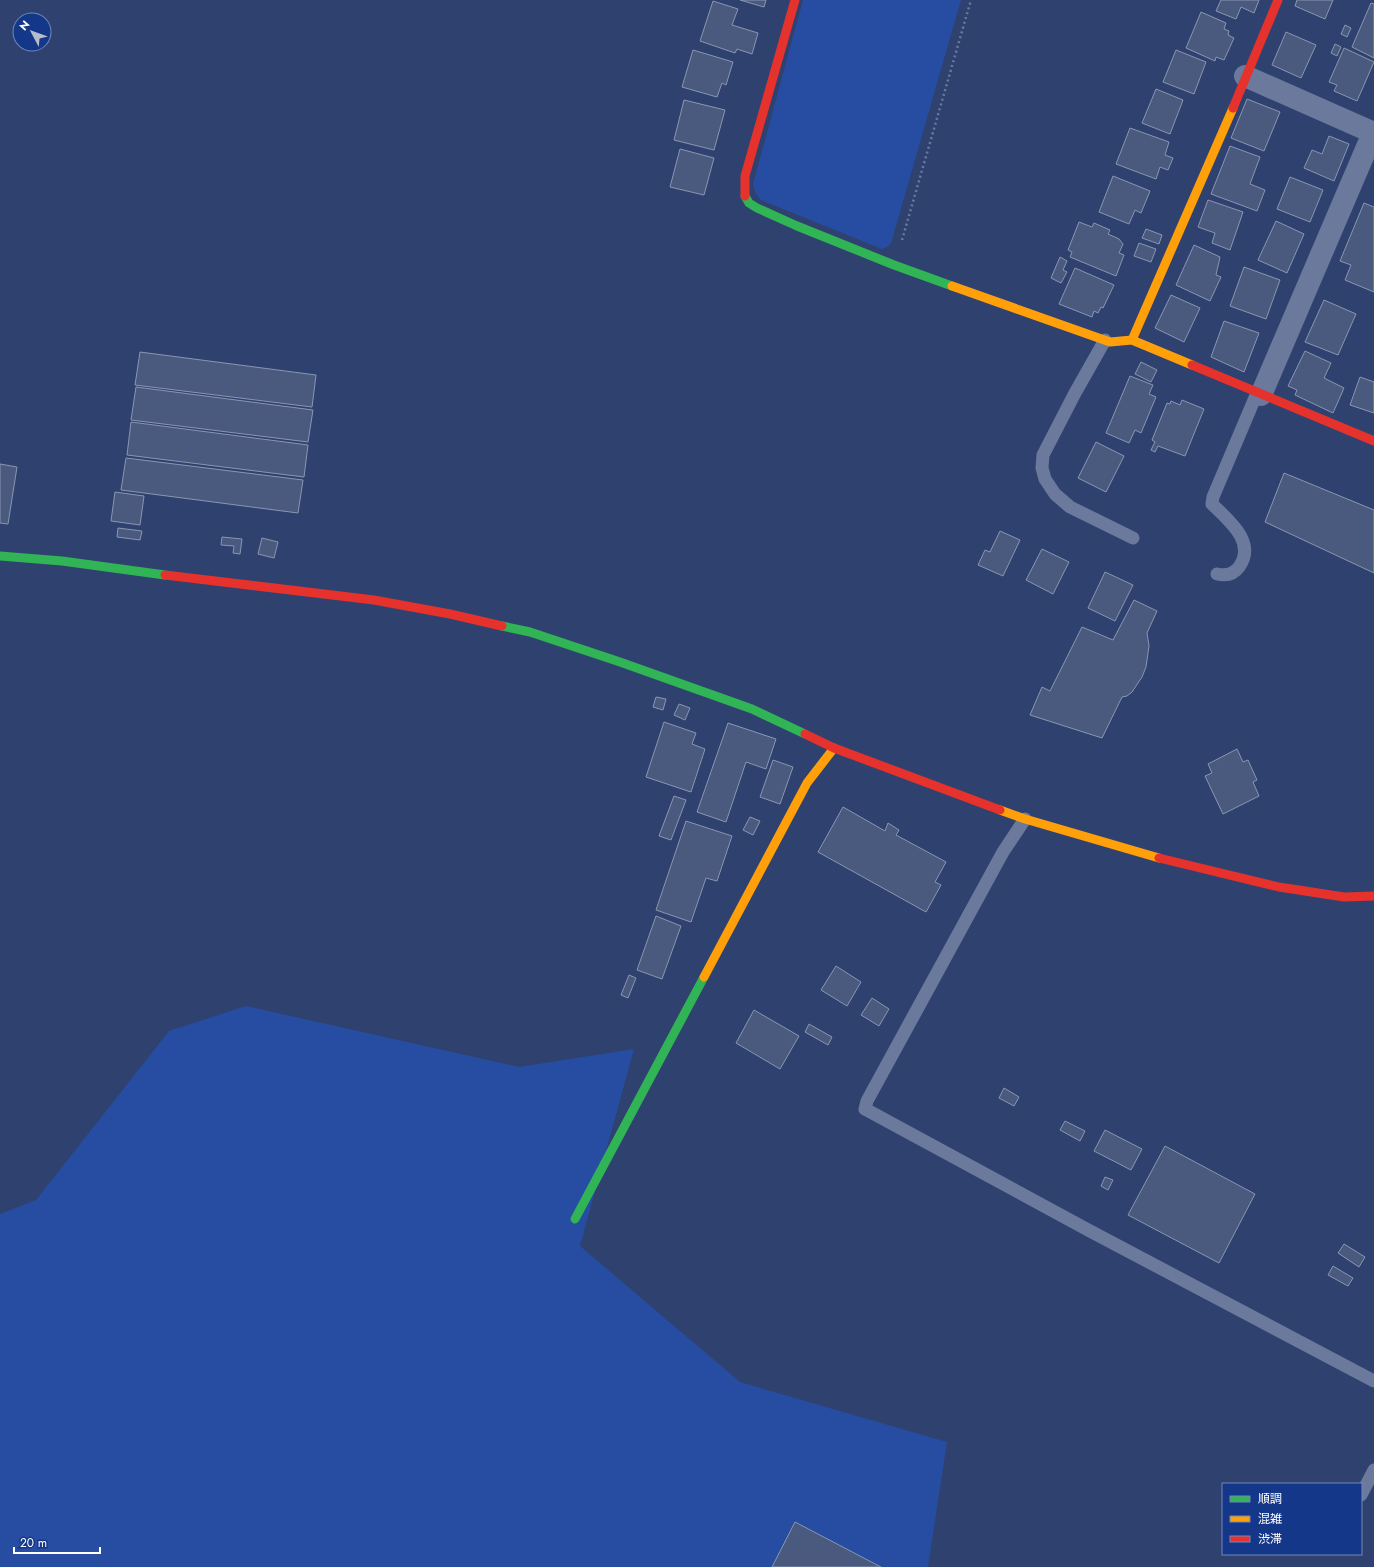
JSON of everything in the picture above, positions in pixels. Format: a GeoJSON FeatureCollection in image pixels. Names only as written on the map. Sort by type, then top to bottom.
{"type":"FeatureCollection","features":[{"type":"Feature","properties":{"kind":"street"},"geometry":{"type":"LineString","coordinates":[[795,0],[745,176],[745,196],[749,203],[797,226],[894,265],[1110,342],[1132,340],[1374,441]]}},
{"type":"Feature","properties":{"kind":"street"},"geometry":{"type":"LineString","coordinates":[[1132,340],[1219,141],[1278,0]]}},
{"type":"Feature","properties":{"kind":"street"},"geometry":{"type":"LineString","coordinates":[[1245,76],[1374,133],[1259,394]]}},
{"type":"Feature","properties":{"kind":"street"},"geometry":{"type":"LineString","coordinates":[[0,556],[62,561],[242,585],[374,600],[450,614],[523,630],[620,662],[752,709],[834,748],[1025,819],[1137,852],[1279,887],[1344,897],[1374,896]]}},
{"type":"Feature","properties":{"kind":"street"},"geometry":{"type":"LineString","coordinates":[[575,1219],[807,783],[834,748]]}},
{"type":"Feature","properties":{"kind":"lane"},"geometry":{"type":"LineString","coordinates":[[1105,340],[1075,393],[1043,455],[1042,468],[1045,479],[1052,489],[1070,507],[1133,538]]}},
{"type":"Feature","properties":{"kind":"lane"},"geometry":{"type":"LineString","coordinates":[[1217,574],[1223,576],[1232,573],[1242,562],[1245,551],[1240,532],[1212,504],[1213,497],[1259,394]]}},
{"type":"Feature","properties":{"kind":"lane"},"geometry":{"type":"LineString","coordinates":[[1025,819],[1002,852],[871,1094],[865,1109],[1090,1231],[1374,1381]]}},
{"type":"Feature","properties":{"kind":"lane"},"geometry":{"type":"LineString","coordinates":[[1362,1493],[1374,1470]]}},
{"type":"Feature","properties":{"kind":"path"},"geometry":{"type":"LineString","coordinates":[[894,265],[971,0]]}},
{"type":"Feature","properties":{"kind":"shaded area"},"geometry":{"type":"Polygon","coordinates":[[[803,0],[961,0],[891,243],[882,249],[761,200],[756,194],[753,184],[803,0]]]}},
{"type":"Feature","properties":{"kind":"shaded area"},"geometry":{"type":"Polygon","coordinates":[[[246,1006],[519,1067],[634,1049],[580,1246],[740,1382],[947,1442],[928,1567],[0,1567],[0,1214],[36,1200],[169,1031],[246,1006]]]}},
{"type":"Feature","properties":{"kind":"building"},"geometry":{"type":"Polygon","coordinates":[[[740,0],[766,0],[764,7],[740,0]]]}},
{"type":"Feature","properties":{"kind":"building"},"geometry":{"type":"Polygon","coordinates":[[[1221,0],[1259,0],[1254,13],[1241,7],[1236,19],[1216,11],[1221,0]]]}},
{"type":"Feature","properties":{"kind":"building"},"geometry":{"type":"Polygon","coordinates":[[[1297,0],[1333,0],[1325,19],[1295,6],[1297,0]]]}},
{"type":"Feature","properties":{"kind":"building"},"geometry":{"type":"Polygon","coordinates":[[[713,1],[738,9],[732,25],[758,33],[752,54],[737,49],[735,53],[700,41],[713,1]]]}},
{"type":"Feature","properties":{"kind":"building"},"geometry":{"type":"Polygon","coordinates":[[[1371,3],[1374,4],[1374,58],[1352,47],[1371,3]]]}},
{"type":"Feature","properties":{"kind":"building"},"geometry":{"type":"Polygon","coordinates":[[[1201,12],[1226,23],[1224,29],[1229,31],[1228,35],[1234,38],[1224,60],[1216,57],[1215,61],[1186,48],[1201,12]]]}},
{"type":"Feature","properties":{"kind":"building"},"geometry":{"type":"Polygon","coordinates":[[[1345,25],[1351,28],[1347,37],[1341,34],[1345,25]]]}},
{"type":"Feature","properties":{"kind":"building"},"geometry":{"type":"Polygon","coordinates":[[[1286,32],[1316,45],[1301,78],[1272,65],[1286,32]]]}},
{"type":"Feature","properties":{"kind":"building"},"geometry":{"type":"Polygon","coordinates":[[[1335,44],[1341,47],[1337,56],[1331,53],[1335,44]]]}},
{"type":"Feature","properties":{"kind":"building"},"geometry":{"type":"Polygon","coordinates":[[[1344,48],[1374,62],[1357,101],[1334,91],[1337,85],[1329,82],[1344,48]]]}},
{"type":"Feature","properties":{"kind":"building"},"geometry":{"type":"Polygon","coordinates":[[[693,50],[733,62],[726,85],[722,83],[717,97],[682,87],[693,50]]]}},
{"type":"Feature","properties":{"kind":"building"},"geometry":{"type":"Polygon","coordinates":[[[1176,50],[1206,62],[1194,94],[1163,82],[1176,50]]]}},
{"type":"Feature","properties":{"kind":"building"},"geometry":{"type":"Polygon","coordinates":[[[1156,89],[1183,100],[1170,134],[1142,123],[1156,89]]]}},
{"type":"Feature","properties":{"kind":"building"},"geometry":{"type":"Polygon","coordinates":[[[1247,99],[1280,112],[1264,151],[1231,138],[1247,99]]]}},
{"type":"Feature","properties":{"kind":"building"},"geometry":{"type":"Polygon","coordinates":[[[684,100],[725,110],[714,150],[674,140],[684,100]]]}},
{"type":"Feature","properties":{"kind":"building"},"geometry":{"type":"Polygon","coordinates":[[[1130,128],[1169,142],[1165,155],[1173,158],[1168,170],[1160,167],[1156,179],[1116,164],[1130,128]]]}},
{"type":"Feature","properties":{"kind":"building"},"geometry":{"type":"Polygon","coordinates":[[[1329,136],[1349,144],[1334,181],[1304,168],[1312,150],[1322,154],[1329,136]]]}},
{"type":"Feature","properties":{"kind":"building"},"geometry":{"type":"Polygon","coordinates":[[[1230,146],[1260,157],[1250,184],[1265,190],[1257,211],[1211,194],[1230,146]]]}},
{"type":"Feature","properties":{"kind":"building"},"geometry":{"type":"Polygon","coordinates":[[[680,149],[714,158],[704,195],[670,187],[680,149]]]}},
{"type":"Feature","properties":{"kind":"building"},"geometry":{"type":"Polygon","coordinates":[[[1113,176],[1150,191],[1141,213],[1135,210],[1129,224],[1099,212],[1113,176]]]}},
{"type":"Feature","properties":{"kind":"building"},"geometry":{"type":"Polygon","coordinates":[[[1290,177],[1323,190],[1310,222],[1277,209],[1290,177]]]}},
{"type":"Feature","properties":{"kind":"building"},"geometry":{"type":"Polygon","coordinates":[[[1208,200],[1243,212],[1230,250],[1212,243],[1215,233],[1198,227],[1208,200]]]}},
{"type":"Feature","properties":{"kind":"building"},"geometry":{"type":"Polygon","coordinates":[[[1364,203],[1374,207],[1374,292],[1345,280],[1351,265],[1340,261],[1364,203]]]}},
{"type":"Feature","properties":{"kind":"building"},"geometry":{"type":"Polygon","coordinates":[[[1276,221],[1304,234],[1287,273],[1258,260],[1276,221]]]}},
{"type":"Feature","properties":{"kind":"building"},"geometry":{"type":"Polygon","coordinates":[[[1079,222],[1092,227],[1094,223],[1110,230],[1108,234],[1119,239],[1123,244],[1119,253],[1124,255],[1116,276],[1070,257],[1072,252],[1068,250],[1079,222]]]}},
{"type":"Feature","properties":{"kind":"building"},"geometry":{"type":"Polygon","coordinates":[[[1146,229],[1162,235],[1159,244],[1142,238],[1146,229]]]}},
{"type":"Feature","properties":{"kind":"building"},"geometry":{"type":"Polygon","coordinates":[[[1139,243],[1156,249],[1151,262],[1134,256],[1139,243]]]}},
{"type":"Feature","properties":{"kind":"building"},"geometry":{"type":"Polygon","coordinates":[[[1194,245],[1220,257],[1216,275],[1221,277],[1210,301],[1176,285],[1194,245]]]}},
{"type":"Feature","properties":{"kind":"building"},"geometry":{"type":"Polygon","coordinates":[[[1060,257],[1067,261],[1063,270],[1067,272],[1061,283],[1051,278],[1060,257]]]}},
{"type":"Feature","properties":{"kind":"building"},"geometry":{"type":"Polygon","coordinates":[[[1244,267],[1280,280],[1266,319],[1230,306],[1244,267]]]}},
{"type":"Feature","properties":{"kind":"building"},"geometry":{"type":"Polygon","coordinates":[[[1075,268],[1114,285],[1103,308],[1101,307],[1098,313],[1094,311],[1092,317],[1059,304],[1075,268]]]}},
{"type":"Feature","properties":{"kind":"building"},"geometry":{"type":"Polygon","coordinates":[[[1171,295],[1200,308],[1184,342],[1155,328],[1171,295]]]}},
{"type":"Feature","properties":{"kind":"building"},"geometry":{"type":"Polygon","coordinates":[[[1324,300],[1356,314],[1338,355],[1305,342],[1324,300]]]}},
{"type":"Feature","properties":{"kind":"building"},"geometry":{"type":"Polygon","coordinates":[[[1224,321],[1259,333],[1244,372],[1211,357],[1224,321]]]}},
{"type":"Feature","properties":{"kind":"building"},"geometry":{"type":"Polygon","coordinates":[[[1305,351],[1331,363],[1324,378],[1344,388],[1333,413],[1295,395],[1297,390],[1288,386],[1305,351]]]}},
{"type":"Feature","properties":{"kind":"building"},"geometry":{"type":"Polygon","coordinates":[[[140,352],[316,375],[312,407],[135,385],[140,352]]]}},
{"type":"Feature","properties":{"kind":"building"},"geometry":{"type":"Polygon","coordinates":[[[1141,362],[1157,370],[1151,382],[1135,374],[1141,362]]]}},
{"type":"Feature","properties":{"kind":"building"},"geometry":{"type":"Polygon","coordinates":[[[1130,376],[1153,385],[1149,394],[1156,397],[1141,433],[1135,430],[1129,443],[1106,433],[1130,376]]]}},
{"type":"Feature","properties":{"kind":"building"},"geometry":{"type":"Polygon","coordinates":[[[1360,377],[1374,382],[1374,413],[1350,405],[1360,377]]]}},
{"type":"Feature","properties":{"kind":"building"},"geometry":{"type":"Polygon","coordinates":[[[136,387],[313,410],[308,442],[131,420],[136,387]]]}},
{"type":"Feature","properties":{"kind":"building"},"geometry":{"type":"Polygon","coordinates":[[[1182,400],[1204,409],[1185,456],[1158,446],[1155,452],[1151,450],[1155,442],[1152,440],[1167,403],[1170,404],[1171,401],[1180,405],[1182,400]]]}},
{"type":"Feature","properties":{"kind":"building"},"geometry":{"type":"Polygon","coordinates":[[[131,422],[308,445],[304,477],[127,455],[131,422]]]}},
{"type":"Feature","properties":{"kind":"building"},"geometry":{"type":"Polygon","coordinates":[[[1096,442],[1124,456],[1106,492],[1078,478],[1096,442]]]}},
{"type":"Feature","properties":{"kind":"building"},"geometry":{"type":"Polygon","coordinates":[[[126,458],[303,480],[298,513],[121,490],[126,458]]]}},
{"type":"Feature","properties":{"kind":"building"},"geometry":{"type":"Polygon","coordinates":[[[0,464],[17,467],[8,524],[0,523],[0,464]]]}},
{"type":"Feature","properties":{"kind":"building"},"geometry":{"type":"Polygon","coordinates":[[[1284,473],[1374,510],[1374,573],[1265,522],[1284,473]]]}},
{"type":"Feature","properties":{"kind":"building"},"geometry":{"type":"Polygon","coordinates":[[[115,492],[144,496],[140,525],[111,521],[115,492]]]}},
{"type":"Feature","properties":{"kind":"building"},"geometry":{"type":"Polygon","coordinates":[[[118,528],[142,531],[140,540],[117,537],[118,528]]]}},
{"type":"Feature","properties":{"kind":"building"},"geometry":{"type":"Polygon","coordinates":[[[1000,531],[1020,540],[1003,576],[978,565],[985,550],[990,552],[1000,531]]]}},
{"type":"Feature","properties":{"kind":"building"},"geometry":{"type":"Polygon","coordinates":[[[222,537],[242,539],[240,554],[233,553],[234,546],[221,545],[222,537]]]}},
{"type":"Feature","properties":{"kind":"building"},"geometry":{"type":"Polygon","coordinates":[[[262,538],[278,542],[274,558],[258,554],[262,538]]]}},
{"type":"Feature","properties":{"kind":"building"},"geometry":{"type":"Polygon","coordinates":[[[1042,549],[1069,562],[1053,594],[1026,580],[1042,549]]]}},
{"type":"Feature","properties":{"kind":"building"},"geometry":{"type":"Polygon","coordinates":[[[1105,572],[1133,585],[1115,621],[1088,608],[1105,572]]]}},
{"type":"Feature","properties":{"kind":"building"},"geometry":{"type":"Polygon","coordinates":[[[1134,600],[1157,611],[1147,633],[1149,646],[1146,667],[1142,677],[1132,692],[1127,696],[1122,697],[1102,738],[1030,715],[1042,687],[1050,691],[1082,627],[1113,640],[1134,600]]]}},
{"type":"Feature","properties":{"kind":"building"},"geometry":{"type":"Polygon","coordinates":[[[656,697],[666,699],[663,710],[653,707],[656,697]]]}},
{"type":"Feature","properties":{"kind":"building"},"geometry":{"type":"Polygon","coordinates":[[[679,704],[690,708],[685,720],[674,715],[679,704]]]}},
{"type":"Feature","properties":{"kind":"building"},"geometry":{"type":"Polygon","coordinates":[[[664,722],[696,733],[692,744],[705,749],[691,792],[646,777],[664,722]]]}},
{"type":"Feature","properties":{"kind":"building"},"geometry":{"type":"Polygon","coordinates":[[[728,723],[776,739],[766,769],[746,762],[726,822],[697,812],[728,723]]]}},
{"type":"Feature","properties":{"kind":"building"},"geometry":{"type":"Polygon","coordinates":[[[1237,749],[1243,762],[1248,760],[1257,780],[1253,782],[1259,796],[1223,814],[1205,776],[1212,773],[1208,764],[1237,749]]]}},
{"type":"Feature","properties":{"kind":"building"},"geometry":{"type":"Polygon","coordinates":[[[773,760],[793,767],[780,804],[760,797],[773,760]]]}},
{"type":"Feature","properties":{"kind":"building"},"geometry":{"type":"Polygon","coordinates":[[[674,796],[686,800],[671,840],[659,836],[674,796]]]}},
{"type":"Feature","properties":{"kind":"building"},"geometry":{"type":"Polygon","coordinates":[[[843,807],[885,831],[888,823],[899,830],[896,835],[946,862],[935,882],[941,885],[926,912],[818,852],[843,807]]]}},
{"type":"Feature","properties":{"kind":"building"},"geometry":{"type":"Polygon","coordinates":[[[750,817],[760,821],[753,835],[743,830],[750,817]]]}},
{"type":"Feature","properties":{"kind":"building"},"geometry":{"type":"Polygon","coordinates":[[[686,821],[732,836],[717,881],[706,878],[691,922],[656,910],[686,821]]]}},
{"type":"Feature","properties":{"kind":"building"},"geometry":{"type":"Polygon","coordinates":[[[656,916],[681,926],[662,979],[637,970],[656,916]]]}},
{"type":"Feature","properties":{"kind":"building"},"geometry":{"type":"Polygon","coordinates":[[[836,966],[861,982],[847,1006],[821,990],[836,966]]]}},
{"type":"Feature","properties":{"kind":"building"},"geometry":{"type":"Polygon","coordinates":[[[629,975],[636,978],[628,998],[621,995],[629,975]]]}},
{"type":"Feature","properties":{"kind":"building"},"geometry":{"type":"Polygon","coordinates":[[[872,998],[889,1009],[879,1026],[861,1015],[872,998]]]}},
{"type":"Feature","properties":{"kind":"building"},"geometry":{"type":"Polygon","coordinates":[[[754,1010],[799,1036],[780,1069],[736,1043],[754,1010]]]}},
{"type":"Feature","properties":{"kind":"building"},"geometry":{"type":"Polygon","coordinates":[[[809,1024],[832,1037],[828,1045],[805,1032],[809,1024]]]}},
{"type":"Feature","properties":{"kind":"building"},"geometry":{"type":"Polygon","coordinates":[[[1004,1088],[1019,1097],[1014,1106],[999,1098],[1004,1088]]]}},
{"type":"Feature","properties":{"kind":"building"},"geometry":{"type":"Polygon","coordinates":[[[1065,1121],[1085,1131],[1080,1141],[1060,1130],[1065,1121]]]}},
{"type":"Feature","properties":{"kind":"building"},"geometry":{"type":"Polygon","coordinates":[[[1105,1130],[1142,1149],[1131,1170],[1094,1151],[1105,1130]]]}},
{"type":"Feature","properties":{"kind":"building"},"geometry":{"type":"Polygon","coordinates":[[[1165,1146],[1255,1194],[1219,1263],[1128,1215],[1165,1146]]]}},
{"type":"Feature","properties":{"kind":"building"},"geometry":{"type":"Polygon","coordinates":[[[1105,1177],[1113,1180],[1108,1190],[1101,1186],[1105,1177]]]}},
{"type":"Feature","properties":{"kind":"building"},"geometry":{"type":"Polygon","coordinates":[[[1344,1244],[1365,1257],[1359,1267],[1338,1253],[1344,1244]]]}},
{"type":"Feature","properties":{"kind":"building"},"geometry":{"type":"Polygon","coordinates":[[[1333,1266],[1353,1278],[1348,1286],[1328,1275],[1333,1266]]]}},
{"type":"Feature","properties":{"kind":"building"},"geometry":{"type":"Polygon","coordinates":[[[795,1522],[881,1567],[772,1567],[795,1522]]]}},
{"type":"Feature","properties":{"kind":"traffic: fast"},"geometry":{"type":"LineString","coordinates":[[745,196],[749,203],[757,208],[797,226],[894,265],[952,286]]}},
{"type":"Feature","properties":{"kind":"traffic: fast"},"geometry":{"type":"LineString","coordinates":[[0,556],[62,561],[165,575]]}},
{"type":"Feature","properties":{"kind":"traffic: fast"},"geometry":{"type":"LineString","coordinates":[[502,626],[530,632],[752,709],[805,734]]}},
{"type":"Feature","properties":{"kind":"traffic: fast"},"geometry":{"type":"LineString","coordinates":[[575,1219],[704,977]]}},
{"type":"Feature","properties":{"kind":"traffic: slow"},"geometry":{"type":"LineString","coordinates":[[1132,340],[1233,108]]}},
{"type":"Feature","properties":{"kind":"traffic: slow"},"geometry":{"type":"LineString","coordinates":[[952,286],[1110,342],[1132,340],[1192,365]]}},
{"type":"Feature","properties":{"kind":"traffic: slow"},"geometry":{"type":"LineString","coordinates":[[704,977],[807,783],[834,748]]}},
{"type":"Feature","properties":{"kind":"traffic: slow"},"geometry":{"type":"LineString","coordinates":[[1000,810],[1025,819],[1159,858]]}},
{"type":"Feature","properties":{"kind":"traffic: jam"},"geometry":{"type":"LineString","coordinates":[[745,196],[745,176],[795,0]]}},
{"type":"Feature","properties":{"kind":"traffic: jam"},"geometry":{"type":"LineString","coordinates":[[1233,108],[1278,0]]}},
{"type":"Feature","properties":{"kind":"traffic: jam"},"geometry":{"type":"LineString","coordinates":[[1192,365],[1374,441]]}},
{"type":"Feature","properties":{"kind":"traffic: jam"},"geometry":{"type":"LineString","coordinates":[[165,575],[374,600],[450,614],[502,626]]}},
{"type":"Feature","properties":{"kind":"traffic: jam"},"geometry":{"type":"LineString","coordinates":[[805,734],[834,748],[1000,810]]}},
{"type":"Feature","properties":{"kind":"traffic: jam"},"geometry":{"type":"LineString","coordinates":[[1159,858],[1279,887],[1344,897],[1374,896]]}}]}
